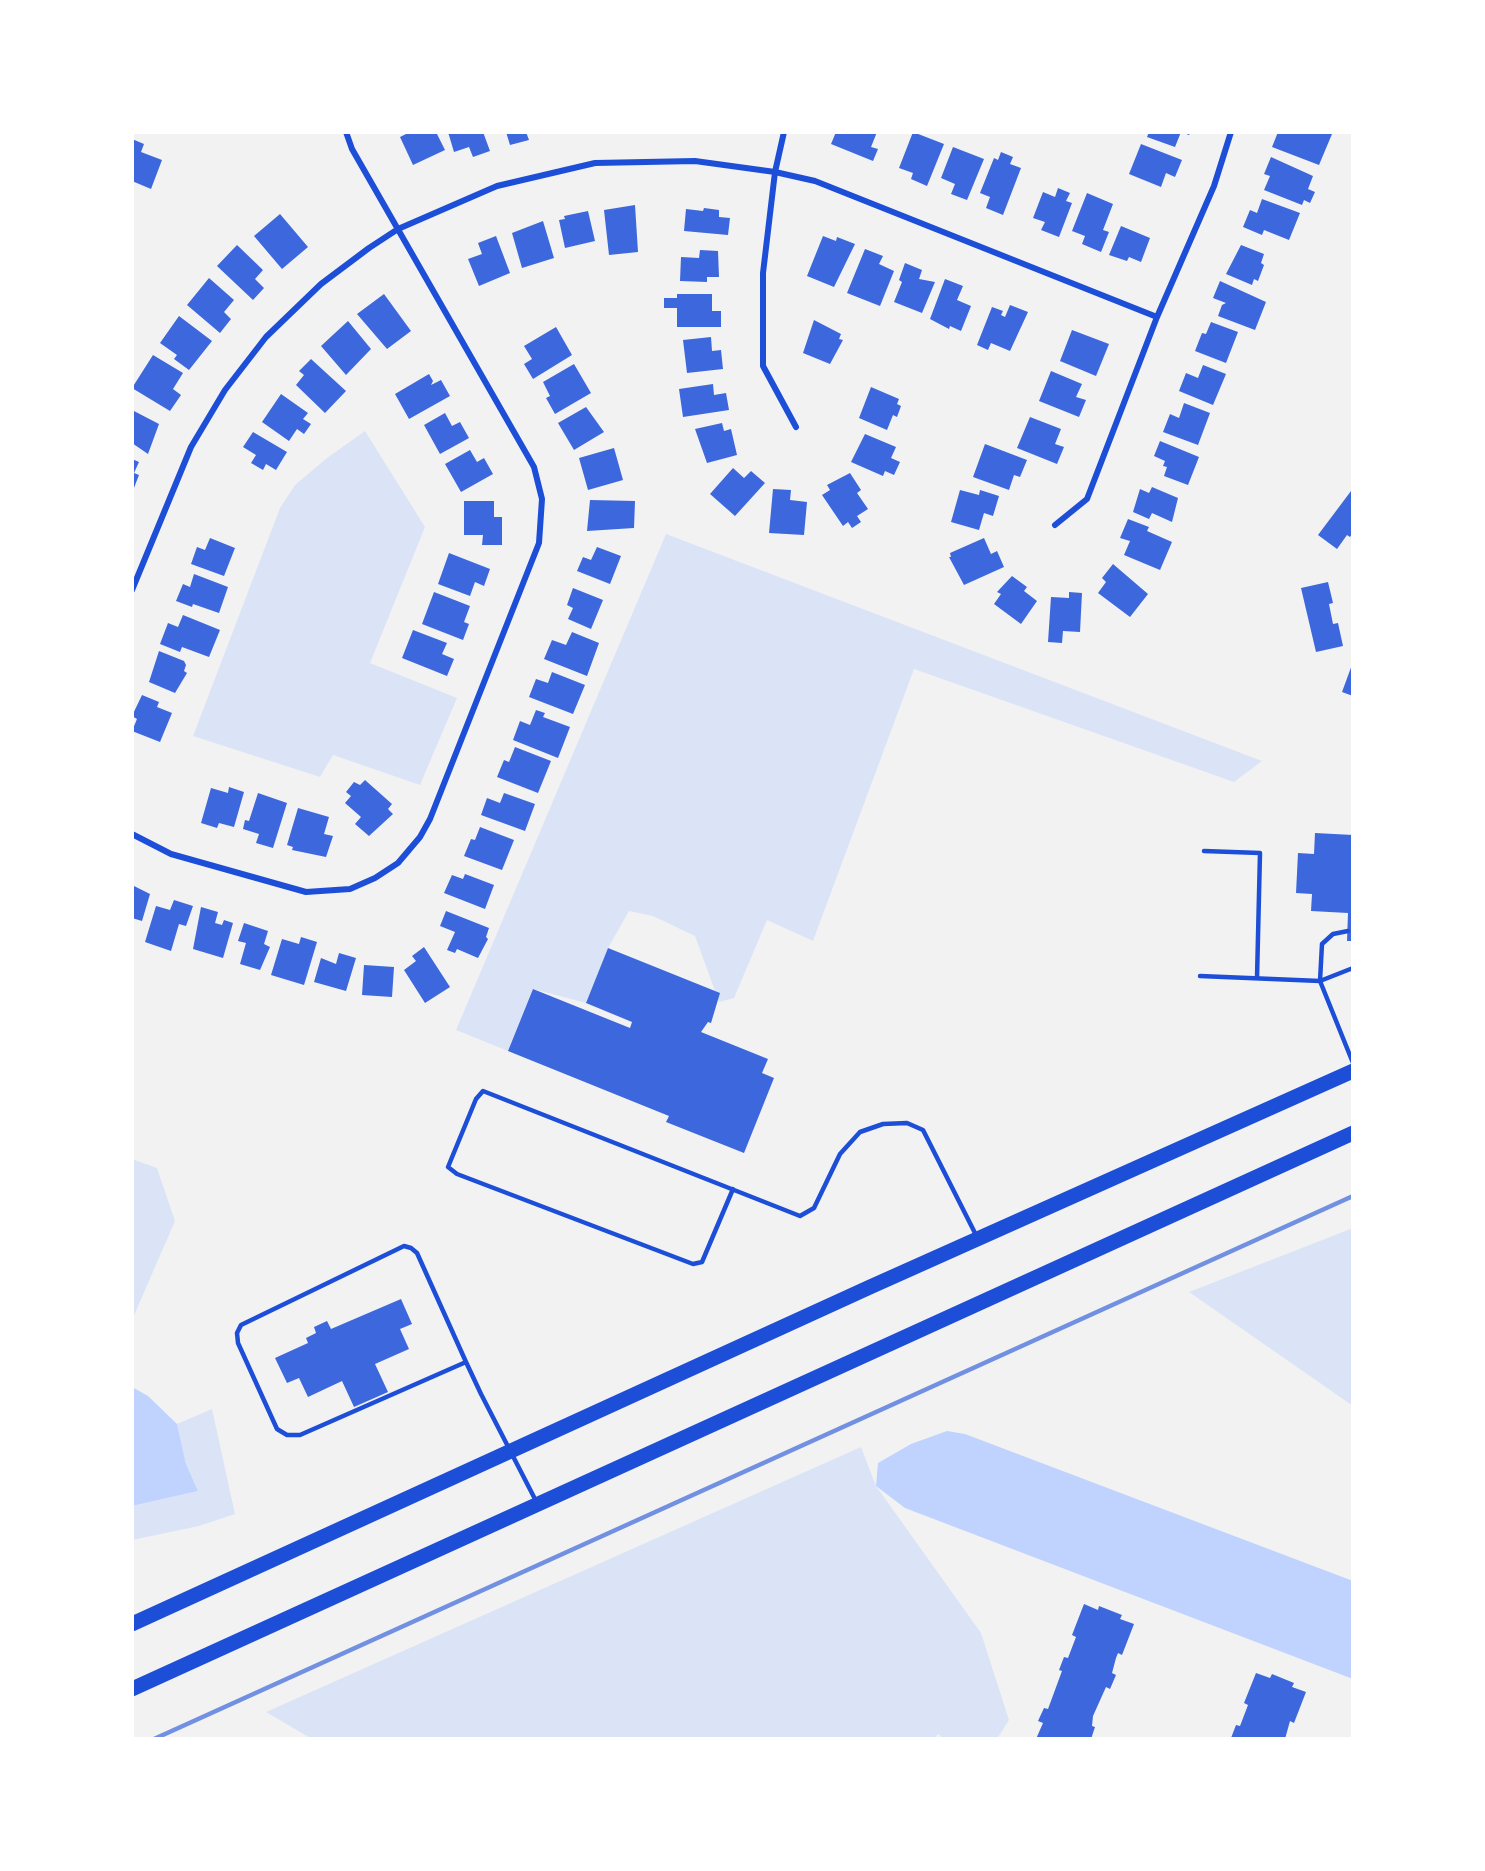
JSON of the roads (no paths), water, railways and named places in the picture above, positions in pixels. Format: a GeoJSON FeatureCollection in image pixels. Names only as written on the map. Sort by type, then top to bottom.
{"type":"FeatureCollection","features":[{"type":"Feature","properties":{"kind":"main road"},"geometry":{"type":"LineString","coordinates":[[132,1624],[1353,1071]]}},
{"type":"Feature","properties":{"kind":"main road"},"geometry":{"type":"LineString","coordinates":[[132,1689],[1353,1133]]}},
{"type":"Feature","properties":{"kind":"street"},"geometry":{"type":"LineString","coordinates":[[132,834],[171,854],[306,892],[350,889],[375,878],[398,863],[424,831],[534,557],[543,521],[541,492],[534,467],[352,149],[346,132]]}},
{"type":"Feature","properties":{"kind":"street"},"geometry":{"type":"LineString","coordinates":[[783,132],[775,172],[763,273],[763,366],[796,427]]}},
{"type":"Feature","properties":{"kind":"street"},"geometry":{"type":"LineString","coordinates":[[1055,525],[1087,499],[1157,317],[1214,186],[1231,132]]}},
{"type":"Feature","properties":{"kind":"street"},"geometry":{"type":"LineString","coordinates":[[132,590],[191,447],[238,372],[266,337],[321,284],[398,230],[497,186],[595,163],[695,161],[775,172],[815,181],[1157,317]]}},
{"type":"Feature","properties":{"kind":"lane"},"geometry":{"type":"LineString","coordinates":[[1204,851],[1260,854],[1257,978]]}},
{"type":"Feature","properties":{"kind":"lane"},"geometry":{"type":"LineString","coordinates":[[1348,931],[1333,934],[1322,944],[1320,981],[1353,1063]]}},
{"type":"Feature","properties":{"kind":"lane"},"geometry":{"type":"LineString","coordinates":[[1200,976],[1320,981],[1353,968]]}},
{"type":"Feature","properties":{"kind":"lane"},"geometry":{"type":"LineString","coordinates":[[733,1189],[702,1262],[693,1264],[457,1174],[448,1167],[476,1099],[483,1091],[733,1189],[800,1216],[814,1208],[840,1154],[860,1132],[883,1124],[907,1123],[923,1130],[978,1239]]}},
{"type":"Feature","properties":{"kind":"lane"},"geometry":{"type":"LineString","coordinates":[[466,1362],[300,1435],[287,1435],[277,1429],[238,1343],[237,1333],[241,1325],[404,1246],[417,1253],[466,1362],[537,1504]]}},
{"type":"Feature","properties":{"kind":"water"},"geometry":{"type":"Polygon","coordinates":[[[132,1387],[148,1396],[177,1424],[186,1464],[198,1491],[132,1506],[132,1387]]]}},
{"type":"Feature","properties":{"kind":"water"},"geometry":{"type":"Polygon","coordinates":[[[947,1431],[965,1434],[1353,1581],[1353,1679],[905,1508],[876,1486],[878,1463],[911,1444],[947,1431]]]}},
{"type":"Feature","properties":{"kind":"railway"},"geometry":{"type":"LineString","coordinates":[[154,1739],[1353,1196]]}}]}
